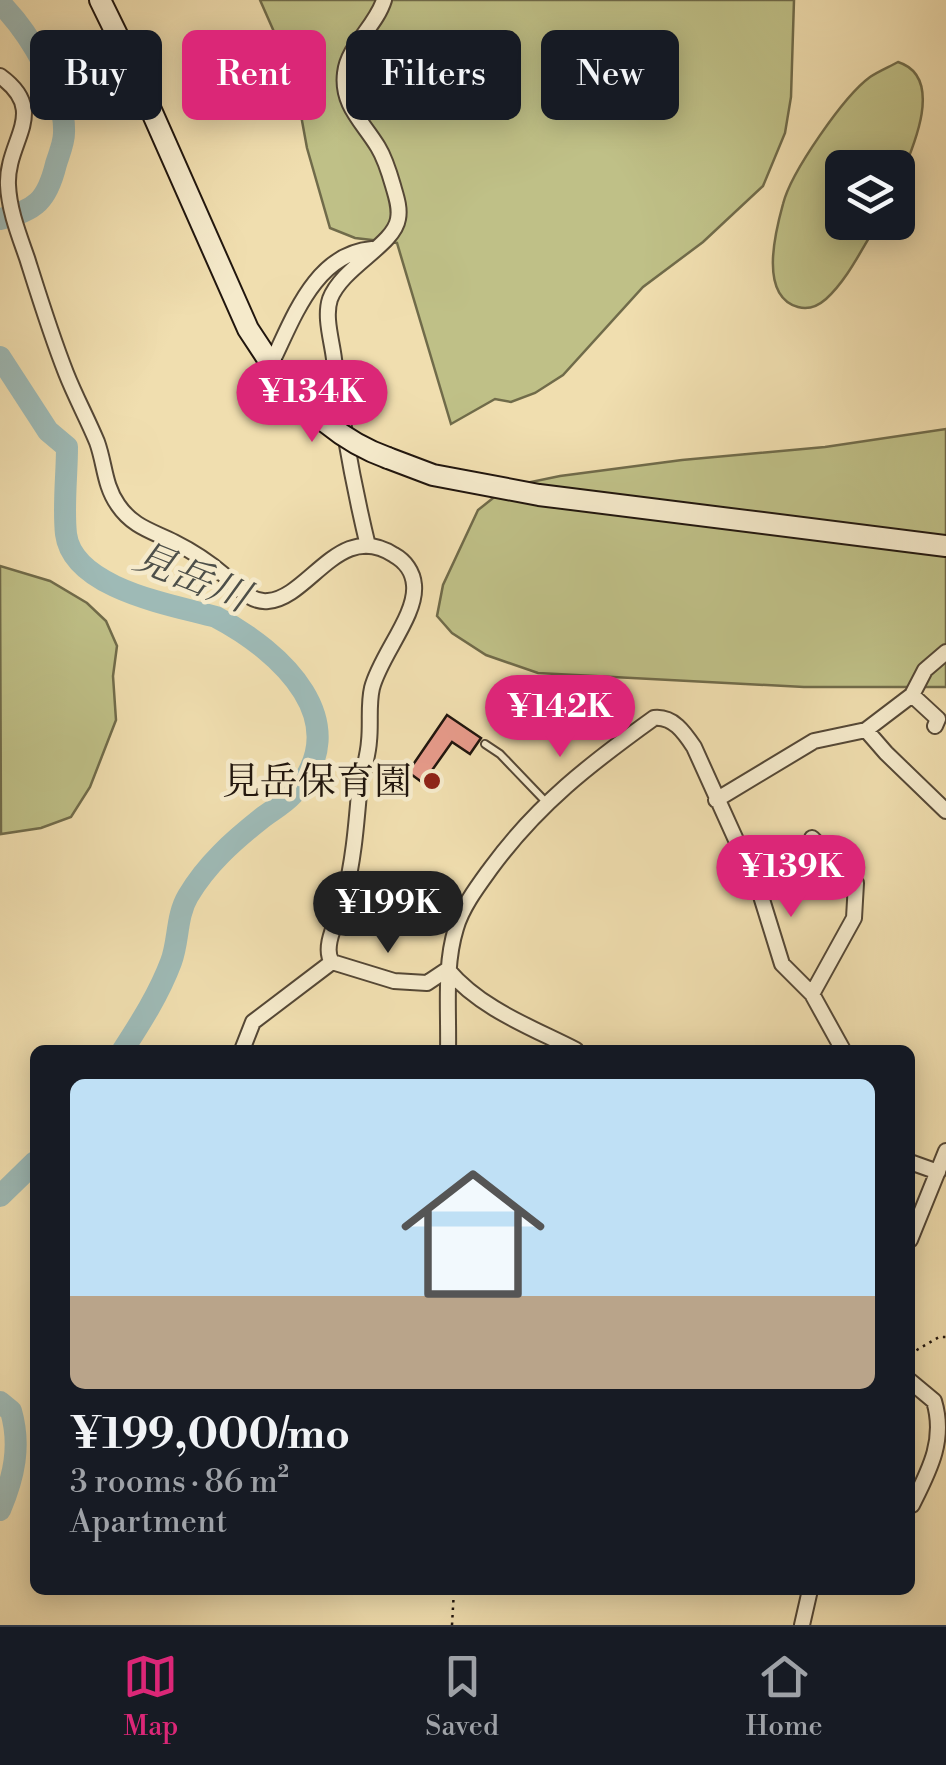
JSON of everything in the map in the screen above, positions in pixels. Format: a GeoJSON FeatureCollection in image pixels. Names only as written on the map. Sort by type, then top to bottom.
{"type":"FeatureCollection","features":[{"type":"Feature","properties":{"kind":"street"},"geometry":{"type":"LineString","coordinates":[[100,0],[231,292],[274,369],[335,432],[388,458],[434,474],[540,495],[946,546]]}},
{"type":"Feature","properties":{"kind":"street"},"geometry":{"type":"LineString","coordinates":[[368,546],[347,457],[328,313],[337,286],[393,233],[398,220],[398,203],[385,160],[348,104],[345,69],[380,14],[384,0]]}},
{"type":"Feature","properties":{"kind":"street"},"geometry":{"type":"LineString","coordinates":[[0,76],[24,102],[25,118],[8,184],[14,218],[66,374],[98,446],[102,472],[124,514],[144,530],[194,552],[248,596],[260,601],[281,598],[336,555],[368,546],[385,549],[410,569],[413,601],[382,658],[370,692],[369,744],[360,790],[357,837],[328,956],[332,962],[394,980],[427,983],[448,969]]}},
{"type":"Feature","properties":{"kind":"street"},"geometry":{"type":"LineString","coordinates":[[274,369],[298,307],[316,282],[343,256],[372,249]]}},
{"type":"Feature","properties":{"kind":"street"},"geometry":{"type":"LineString","coordinates":[[716,800],[814,742],[866,730],[912,694],[926,670],[946,652]]}},
{"type":"Feature","properties":{"kind":"street"},"geometry":{"type":"LineString","coordinates":[[912,694],[940,722]]}},
{"type":"Feature","properties":{"kind":"street"},"geometry":{"type":"LineString","coordinates":[[448,1045],[448,969],[456,925],[479,885],[546,802],[654,718],[662,718],[684,732],[694,747],[760,893],[782,964],[812,994],[840,1045]]}},
{"type":"Feature","properties":{"kind":"street"},"geometry":{"type":"LineString","coordinates":[[866,730],[946,811]]}},
{"type":"Feature","properties":{"kind":"street"},"geometry":{"type":"LineString","coordinates":[[812,838],[856,883],[854,918],[812,994]]}},
{"type":"Feature","properties":{"kind":"street"},"geometry":{"type":"LineString","coordinates":[[243,1045],[246,1034],[265,1011],[332,962]]}},
{"type":"Feature","properties":{"kind":"street"},"geometry":{"type":"LineString","coordinates":[[448,969],[462,987],[506,1015],[566,1045]]}},
{"type":"Feature","properties":{"kind":"street"},"geometry":{"type":"LineString","coordinates":[[915,1228],[946,1150]]}},
{"type":"Feature","properties":{"kind":"street"},"geometry":{"type":"LineString","coordinates":[[915,1164],[938,1172]]}},
{"type":"Feature","properties":{"kind":"street"},"geometry":{"type":"LineString","coordinates":[[915,1385],[934,1401],[940,1434],[934,1462],[915,1499]]}},
{"type":"Feature","properties":{"kind":"street"},"geometry":{"type":"LineString","coordinates":[[802,1625],[809,1595]]}},
{"type":"Feature","properties":{"kind":"lane"},"geometry":{"type":"LineString","coordinates":[[486,744],[546,802]]}},
{"type":"Feature","properties":{"kind":"path"},"geometry":{"type":"LineString","coordinates":[[915,1351],[946,1337]]}},
{"type":"Feature","properties":{"kind":"path"},"geometry":{"type":"LineString","coordinates":[[452,1625],[454,1595]]}},
{"type":"Feature","properties":{"kind":"green space"},"geometry":{"type":"Polygon","coordinates":[[[260,0],[794,0],[791,97],[785,133],[763,186],[703,242],[643,287],[563,375],[535,393],[511,402],[495,399],[451,424],[397,243],[355,238],[330,228],[302,120],[326,120],[326,30],[273,30],[260,0]]]}},
{"type":"Feature","properties":{"kind":"green space"},"geometry":{"type":"Polygon","coordinates":[[[898,62],[912,70],[923,98],[917,135],[911,150],[825,150],[825,240],[868,240],[826,299],[816,305],[798,307],[786,301],[774,277],[774,246],[788,190],[833,117],[870,77],[898,62]]]}},
{"type":"Feature","properties":{"kind":"green space"},"geometry":{"type":"Polygon","coordinates":[[[946,429],[946,687],[804,687],[538,673],[486,655],[452,633],[437,616],[443,585],[478,510],[507,487],[560,476],[825,447],[946,429]]]}},
{"type":"Feature","properties":{"kind":"green space"},"geometry":{"type":"Polygon","coordinates":[[[0,566],[50,581],[87,603],[106,621],[117,646],[113,676],[116,720],[90,787],[71,817],[41,828],[1,834],[0,566]]]}},
{"type":"Feature","properties":{"kind":"building"},"geometry":{"type":"Polygon","coordinates":[[[447,715],[481,738],[470,754],[452,742],[423,783],[408,772],[447,715]]]}},
{"type":"Feature","properties":{"kind":"waterway","name":"見岳川"},"geometry":{"type":"LineString","coordinates":[[0,3],[22,29],[52,81],[64,133],[44,195],[23,212],[0,219]]}},
{"type":"Feature","properties":{"kind":"waterway","name":"見岳川"},"geometry":{"type":"LineString","coordinates":[[0,357],[48,431],[67,447],[66,534],[73,553],[86,568],[128,592],[216,617],[241,631],[286,669],[304,692],[315,716],[318,742],[311,768],[289,798],[231,844],[195,884],[181,912],[174,954],[166,974],[126,1045]]}},
{"type":"Feature","properties":{"kind":"waterway","name":"見岳川"},"geometry":{"type":"LineString","coordinates":[[0,1196],[30,1167]]}},
{"type":"Feature","properties":{"kind":"waterway","name":"見岳川"},"geometry":{"type":"LineString","coordinates":[[0,1402],[11,1411],[16,1449],[0,1510]]}},
{"type":"Feature","properties":{"kind":"place","name":"見岳保育園"},"geometry":{"type":"Point","coordinates":[432,781]}}]}
